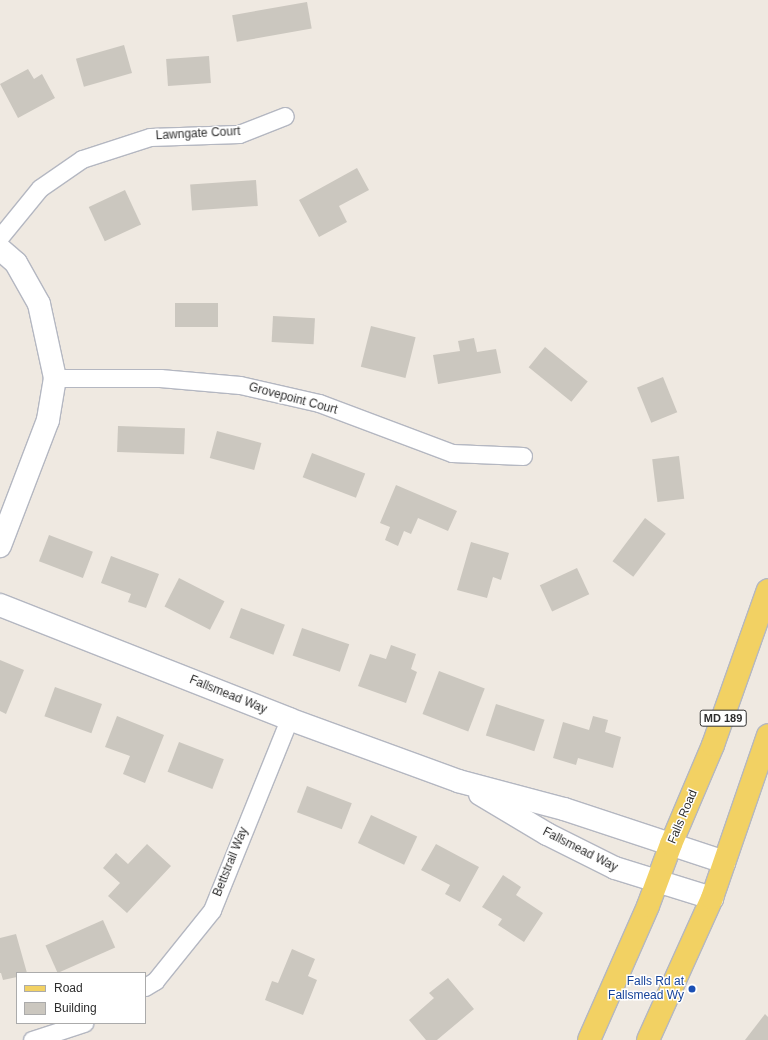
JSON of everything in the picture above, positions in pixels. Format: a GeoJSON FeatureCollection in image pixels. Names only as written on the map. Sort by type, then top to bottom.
{"type":"FeatureCollection","features":[{"type":"Feature","properties":{"kind":"main road","name":"Falls Road"},"geometry":{"type":"LineString","coordinates":[[589,1040],[658,883],[671,844],[713,745],[768,590]]}},
{"type":"Feature","properties":{"kind":"main road"},"geometry":{"type":"LineString","coordinates":[[648,1040],[712,898],[768,735]]}},
{"type":"Feature","properties":{"kind":"street","name":"Lawngate Court"},"geometry":{"type":"LineString","coordinates":[[0,237],[40,188],[82,159],[150,137],[239,134],[285,116]]}},
{"type":"Feature","properties":{"kind":"street"},"geometry":{"type":"LineString","coordinates":[[0,249],[16,263],[39,304],[55,378],[48,420],[0,546]]}},
{"type":"Feature","properties":{"kind":"street","name":"Grovepoint Court"},"geometry":{"type":"LineString","coordinates":[[55,378],[160,378],[240,385],[319,403],[452,453],[523,456]]}},
{"type":"Feature","properties":{"kind":"street","name":"Fallsmead Way"},"geometry":{"type":"LineString","coordinates":[[0,605],[289,719],[458,781],[564,808],[724,862]]}},
{"type":"Feature","properties":{"kind":"street","name":"Bettstrail Way"},"geometry":{"type":"LineString","coordinates":[[146,986],[154,981],[212,910],[289,719]]}},
{"type":"Feature","properties":{"kind":"street","name":"Fallsmead Way"},"geometry":{"type":"LineString","coordinates":[[458,781],[547,834],[620,870],[658,883],[712,898]]}},
{"type":"Feature","properties":{"kind":"street"},"geometry":{"type":"LineString","coordinates":[[32,1040],[81,1024]]}},
{"type":"Feature","properties":{"kind":"building"},"geometry":{"type":"Polygon","coordinates":[[[307,2],[312,29],[237,42],[232,15],[307,2]]]}},
{"type":"Feature","properties":{"kind":"building"},"geometry":{"type":"Polygon","coordinates":[[[124,45],[132,73],[84,87],[76,59],[124,45]]]}},
{"type":"Feature","properties":{"kind":"building"},"geometry":{"type":"Polygon","coordinates":[[[209,56],[211,83],[168,86],[166,59],[209,56]]]}},
{"type":"Feature","properties":{"kind":"building"},"geometry":{"type":"Polygon","coordinates":[[[28,69],[34,79],[42,74],[55,98],[18,118],[0,84],[28,69]]]}},
{"type":"Feature","properties":{"kind":"building"},"geometry":{"type":"Polygon","coordinates":[[[357,168],[369,190],[339,206],[347,222],[319,237],[299,200],[357,168]]]}},
{"type":"Feature","properties":{"kind":"building"},"geometry":{"type":"Polygon","coordinates":[[[256,180],[258,206],[192,211],[190,185],[256,180]]]}},
{"type":"Feature","properties":{"kind":"building"},"geometry":{"type":"Polygon","coordinates":[[[125,190],[141,224],[105,241],[89,207],[125,190]]]}},
{"type":"Feature","properties":{"kind":"building"},"geometry":{"type":"Polygon","coordinates":[[[175,303],[218,303],[218,327],[175,327],[175,303]]]}},
{"type":"Feature","properties":{"kind":"building"},"geometry":{"type":"Polygon","coordinates":[[[273,316],[315,318],[314,344],[272,342],[273,316]]]}},
{"type":"Feature","properties":{"kind":"building"},"geometry":{"type":"Polygon","coordinates":[[[371,326],[416,337],[405,378],[361,367],[371,326]]]}},
{"type":"Feature","properties":{"kind":"building"},"geometry":{"type":"Polygon","coordinates":[[[474,338],[477,352],[496,349],[501,373],[438,384],[433,355],[460,351],[458,341],[474,338]]]}},
{"type":"Feature","properties":{"kind":"building"},"geometry":{"type":"Polygon","coordinates":[[[545,347],[588,382],[571,402],[529,367],[545,347]]]}},
{"type":"Feature","properties":{"kind":"building"},"geometry":{"type":"Polygon","coordinates":[[[663,377],[677,412],[651,423],[637,387],[663,377]]]}},
{"type":"Feature","properties":{"kind":"building"},"geometry":{"type":"Polygon","coordinates":[[[118,426],[185,428],[184,454],[117,452],[118,426]]]}},
{"type":"Feature","properties":{"kind":"building"},"geometry":{"type":"Polygon","coordinates":[[[217,431],[261,443],[254,470],[210,458],[217,431]]]}},
{"type":"Feature","properties":{"kind":"building"},"geometry":{"type":"Polygon","coordinates":[[[312,453],[365,473],[356,498],[303,477],[312,453]]]}},
{"type":"Feature","properties":{"kind":"building"},"geometry":{"type":"Polygon","coordinates":[[[679,456],[684,499],[657,502],[652,459],[679,456]]]}},
{"type":"Feature","properties":{"kind":"building"},"geometry":{"type":"Polygon","coordinates":[[[396,485],[457,511],[448,531],[418,518],[411,534],[404,531],[398,546],[385,540],[390,527],[380,523],[396,485]]]}},
{"type":"Feature","properties":{"kind":"building"},"geometry":{"type":"Polygon","coordinates":[[[645,518],[666,534],[633,577],[613,561],[645,518]]]}},
{"type":"Feature","properties":{"kind":"building"},"geometry":{"type":"Polygon","coordinates":[[[49,535],[93,552],[83,578],[39,561],[49,535]]]}},
{"type":"Feature","properties":{"kind":"building"},"geometry":{"type":"Polygon","coordinates":[[[471,542],[509,553],[501,580],[493,577],[487,598],[457,590],[471,542]]]}},
{"type":"Feature","properties":{"kind":"building"},"geometry":{"type":"Polygon","coordinates":[[[111,556],[159,574],[146,608],[128,602],[131,594],[101,583],[111,556]]]}},
{"type":"Feature","properties":{"kind":"building"},"geometry":{"type":"Polygon","coordinates":[[[577,568],[589,594],[552,612],[540,585],[577,568]]]}},
{"type":"Feature","properties":{"kind":"building"},"geometry":{"type":"Polygon","coordinates":[[[179,578],[224,601],[210,630],[164,607],[179,578]]]}},
{"type":"Feature","properties":{"kind":"building"},"geometry":{"type":"Polygon","coordinates":[[[241,608],[285,625],[273,655],[230,638],[241,608]]]}},
{"type":"Feature","properties":{"kind":"building"},"geometry":{"type":"Polygon","coordinates":[[[302,628],[349,644],[340,672],[293,655],[302,628]]]}},
{"type":"Feature","properties":{"kind":"building"},"geometry":{"type":"Polygon","coordinates":[[[391,645],[416,654],[411,669],[417,672],[406,703],[358,686],[370,654],[386,659],[391,645]]]}},
{"type":"Feature","properties":{"kind":"building"},"geometry":{"type":"Polygon","coordinates":[[[0,660],[24,670],[6,714],[0,711],[0,660]]]}},
{"type":"Feature","properties":{"kind":"building"},"geometry":{"type":"Polygon","coordinates":[[[439,671],[485,689],[468,732],[423,714],[439,671]]]}},
{"type":"Feature","properties":{"kind":"building"},"geometry":{"type":"Polygon","coordinates":[[[55,687],[102,704],[91,733],[44,716],[55,687]]]}},
{"type":"Feature","properties":{"kind":"building"},"geometry":{"type":"Polygon","coordinates":[[[496,704],[545,720],[534,751],[486,735],[496,704]]]}},
{"type":"Feature","properties":{"kind":"building"},"geometry":{"type":"Polygon","coordinates":[[[117,716],[164,735],[145,783],[123,774],[130,756],[105,747],[117,716]]]}},
{"type":"Feature","properties":{"kind":"building"},"geometry":{"type":"Polygon","coordinates":[[[593,716],[608,720],[605,732],[621,737],[613,768],[578,758],[576,765],[553,758],[563,722],[589,730],[593,716]]]}},
{"type":"Feature","properties":{"kind":"building"},"geometry":{"type":"Polygon","coordinates":[[[179,742],[224,759],[212,789],[168,772],[179,742]]]}},
{"type":"Feature","properties":{"kind":"building"},"geometry":{"type":"Polygon","coordinates":[[[307,786],[352,803],[342,829],[297,812],[307,786]]]}},
{"type":"Feature","properties":{"kind":"building"},"geometry":{"type":"Polygon","coordinates":[[[371,815],[417,837],[404,865],[358,843],[371,815]]]}},
{"type":"Feature","properties":{"kind":"building"},"geometry":{"type":"Polygon","coordinates":[[[147,844],[171,866],[127,913],[108,896],[120,883],[103,868],[116,853],[128,864],[147,844]]]}},
{"type":"Feature","properties":{"kind":"building"},"geometry":{"type":"Polygon","coordinates":[[[436,844],[479,867],[460,902],[445,894],[450,885],[421,870],[436,844]]]}},
{"type":"Feature","properties":{"kind":"building"},"geometry":{"type":"Polygon","coordinates":[[[503,875],[521,887],[516,895],[543,913],[524,942],[498,925],[502,919],[482,907],[503,875]]]}},
{"type":"Feature","properties":{"kind":"building"},"geometry":{"type":"Polygon","coordinates":[[[103,920],[115,947],[57,972],[45,946],[103,920]]]}},
{"type":"Feature","properties":{"kind":"building"},"geometry":{"type":"Polygon","coordinates":[[[16,934],[27,972],[16,972],[16,977],[3,980],[0,973],[0,938],[16,934]]]}},
{"type":"Feature","properties":{"kind":"building"},"geometry":{"type":"Polygon","coordinates":[[[292,949],[315,959],[308,976],[317,980],[303,1015],[265,1000],[272,981],[278,983],[292,949]]]}},
{"type":"Feature","properties":{"kind":"building"},"geometry":{"type":"Polygon","coordinates":[[[448,978],[474,1009],[437,1040],[426,1040],[409,1020],[434,998],[429,993],[448,978]]]}},
{"type":"Feature","properties":{"kind":"building"},"geometry":{"type":"Polygon","coordinates":[[[765,1014],[768,1017],[768,1040],[745,1040],[765,1014]]]}},
{"type":"Feature","properties":{"kind":"place","name":"Falls Rd at Fallsmead Wy"},"geometry":{"type":"Point","coordinates":[692,989]}}]}
